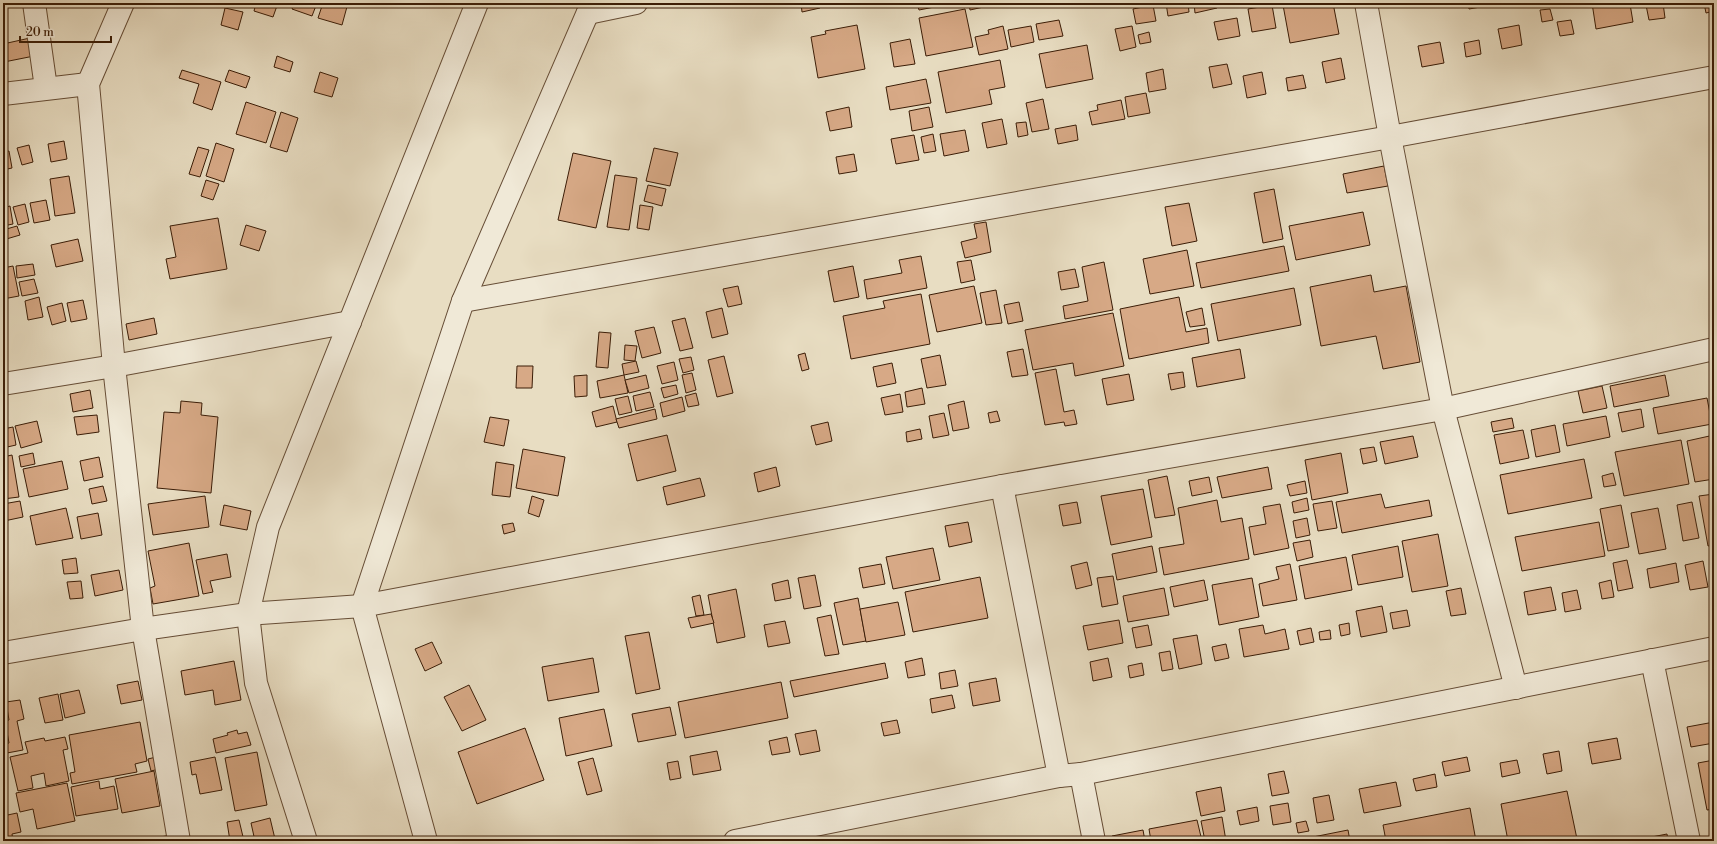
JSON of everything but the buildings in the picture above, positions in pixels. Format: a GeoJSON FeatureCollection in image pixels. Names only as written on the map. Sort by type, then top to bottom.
{"type":"FeatureCollection","features":[{"type":"Feature","properties":{"kind":"street"},"geometry":{"type":"LineString","coordinates":[[34,3],[46,88]]}},
{"type":"Feature","properties":{"kind":"street"},"geometry":{"type":"LineString","coordinates":[[123,3],[88,84],[114,366],[143,629],[179,841]]}},
{"type":"Feature","properties":{"kind":"street"},"geometry":{"type":"LineString","coordinates":[[306,841],[256,683],[248,614],[268,526],[477,3]]}},
{"type":"Feature","properties":{"kind":"street"},"geometry":{"type":"LineString","coordinates":[[426,841],[362,606],[463,301],[590,8],[636,3]]}},
{"type":"Feature","properties":{"kind":"street"},"geometry":{"type":"LineString","coordinates":[[1366,3],[1390,137],[1443,409],[1516,688]]}},
{"type":"Feature","properties":{"kind":"street"},"geometry":{"type":"LineString","coordinates":[[463,301],[1390,137],[1714,77]]}},
{"type":"Feature","properties":{"kind":"street"},"geometry":{"type":"LineString","coordinates":[[3,94],[88,84]]}},
{"type":"Feature","properties":{"kind":"street"},"geometry":{"type":"LineString","coordinates":[[3,384],[114,366],[350,322]]}},
{"type":"Feature","properties":{"kind":"street"},"geometry":{"type":"LineString","coordinates":[[3,653],[143,629],[248,614],[362,606],[1002,486],[1443,409],[1714,349]]}},
{"type":"Feature","properties":{"kind":"street"},"geometry":{"type":"LineString","coordinates":[[1002,486],[1059,776]]}},
{"type":"Feature","properties":{"kind":"street"},"geometry":{"type":"LineString","coordinates":[[736,841],[1059,776],[1081,774],[1714,648]]}},
{"type":"Feature","properties":{"kind":"street"},"geometry":{"type":"LineString","coordinates":[[1652,660],[1689,841]]}},
{"type":"Feature","properties":{"kind":"street"},"geometry":{"type":"LineString","coordinates":[[1081,774],[1094,841]]}}]}
